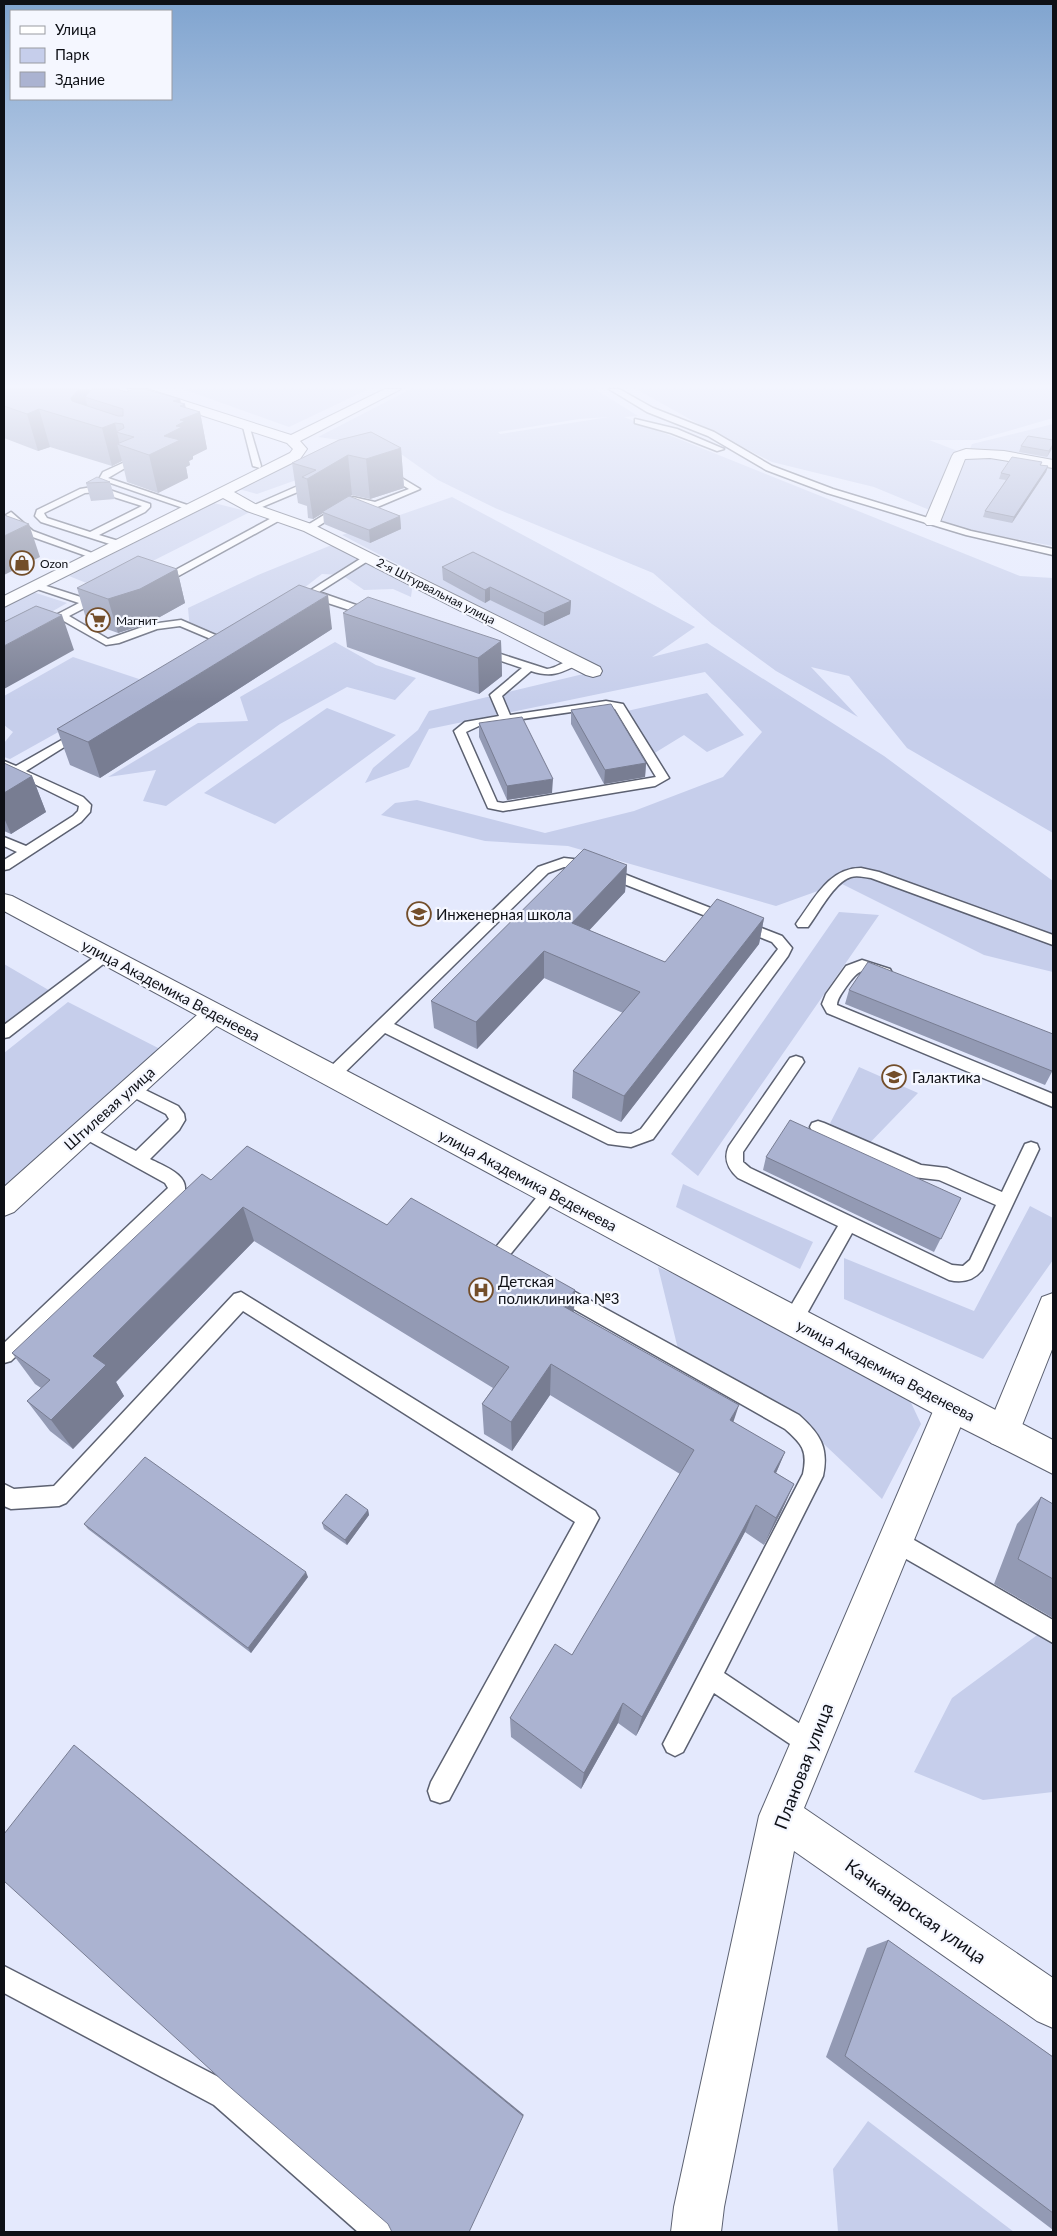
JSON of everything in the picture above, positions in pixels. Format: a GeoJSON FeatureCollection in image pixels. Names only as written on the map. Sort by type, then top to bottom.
{"type":"FeatureCollection","features":[{"type":"Feature","properties":{"kind":"street"},"geometry":{"type":"LineString","coordinates":[[4,602],[220,493]]}},
{"type":"Feature","properties":{"kind":"street","name":"2-я Штурвальная улица"},"geometry":{"type":"LineString","coordinates":[[225,493],[252,508],[309,528],[593,671]]}},
{"type":"Feature","properties":{"kind":"street"},"geometry":{"type":"LineString","coordinates":[[932,522],[944,493]]}},
{"type":"Feature","properties":{"kind":"street","name":"улица Академика Веденеева"},"geometry":{"type":"LineString","coordinates":[[4,901],[1053,1458]]}},
{"type":"Feature","properties":{"kind":"street","name":"Штилевая улица"},"geometry":{"type":"LineString","coordinates":[[4,1204],[214,1013]]}},
{"type":"Feature","properties":{"kind":"street"},"geometry":{"type":"LineString","coordinates":[[1003,1432],[1053,1307]]}},
{"type":"Feature","properties":{"kind":"street","name":"Плановая улица"},"geometry":{"type":"LineString","coordinates":[[696,2232],[699,2208],[780,1816],[952,1406]]}},
{"type":"Feature","properties":{"kind":"street","name":"Качканарская улица"},"geometry":{"type":"LineString","coordinates":[[780,1816],[1053,2005]]}},
{"type":"Feature","properties":{"kind":"lane"},"geometry":{"type":"LineString","coordinates":[[80,493],[40,512],[40,516],[44,520],[119,544]]}},
{"type":"Feature","properties":{"kind":"lane"},"geometry":{"type":"LineString","coordinates":[[91,535],[146,507],[146,504],[112,493]]}},
{"type":"Feature","properties":{"kind":"lane"},"geometry":{"type":"LineString","coordinates":[[147,493],[192,508]]}},
{"type":"Feature","properties":{"kind":"lane"},"geometry":{"type":"LineString","coordinates":[[252,508],[288,493]]}},
{"type":"Feature","properties":{"kind":"lane"},"geometry":{"type":"LineString","coordinates":[[309,528],[356,499],[375,505],[405,493]]}},
{"type":"Feature","properties":{"kind":"lane"},"geometry":{"type":"LineString","coordinates":[[838,493],[1000,541],[1053,552]]}},
{"type":"Feature","properties":{"kind":"lane"},"geometry":{"type":"LineString","coordinates":[[11,515],[26,534],[95,556]]}},
{"type":"Feature","properties":{"kind":"lane"},"geometry":{"type":"LineString","coordinates":[[146,575],[170,577],[279,517]]}},
{"type":"Feature","properties":{"kind":"lane"},"geometry":{"type":"LineString","coordinates":[[295,603],[368,557]]}},
{"type":"Feature","properties":{"kind":"lane"},"geometry":{"type":"LineString","coordinates":[[37,586],[89,603]]}},
{"type":"Feature","properties":{"kind":"lane"},"geometry":{"type":"LineString","coordinates":[[4,646],[89,603],[113,588]]}},
{"type":"Feature","properties":{"kind":"lane"},"geometry":{"type":"LineString","coordinates":[[311,593],[387,619]]}},
{"type":"Feature","properties":{"kind":"lane"},"geometry":{"type":"LineString","coordinates":[[62,616],[106,642],[115,641],[155,626],[181,623],[229,643]]}},
{"type":"Feature","properties":{"kind":"lane"},"geometry":{"type":"LineString","coordinates":[[472,648],[542,672],[552,672],[575,662]]}},
{"type":"Feature","properties":{"kind":"lane"},"geometry":{"type":"LineString","coordinates":[[506,719],[496,701],[496,695],[529,667]]}},
{"type":"Feature","properties":{"kind":"lane"},"geometry":{"type":"LineString","coordinates":[[606,704],[619,706],[664,778],[655,782],[503,807],[492,805],[460,731],[463,726],[506,719],[606,704]]}},
{"type":"Feature","properties":{"kind":"lane"},"geometry":{"type":"LineString","coordinates":[[16,770],[92,725]]}},
{"type":"Feature","properties":{"kind":"lane"},"geometry":{"type":"LineString","coordinates":[[4,764],[79,800],[85,805],[84,812],[77,818],[4,866]]}},
{"type":"Feature","properties":{"kind":"lane"},"geometry":{"type":"LineString","coordinates":[[4,840],[27,851]]}},
{"type":"Feature","properties":{"kind":"lane"},"geometry":{"type":"LineString","coordinates":[[332,1075],[383,1025],[543,870],[553,864],[569,861],[586,864],[777,939],[785,948],[647,1134],[639,1139],[626,1141],[614,1139],[383,1025]]}},
{"type":"Feature","properties":{"kind":"lane"},"geometry":{"type":"LineString","coordinates":[[803,924],[836,880],[845,874],[858,872],[874,875],[1053,940]]}},
{"type":"Feature","properties":{"kind":"lane"},"geometry":{"type":"LineString","coordinates":[[4,1033],[106,955]]}},
{"type":"Feature","properties":{"kind":"lane"},"geometry":{"type":"LineString","coordinates":[[898,978],[862,965],[855,967],[851,969],[829,1004],[838,1013],[1053,1101]]}},
{"type":"Feature","properties":{"kind":"lane"},"geometry":{"type":"LineString","coordinates":[[796,1062],[735,1151],[733,1160],[737,1168],[949,1272],[960,1274],[970,1272],[976,1266],[1031,1149]]}},
{"type":"Feature","properties":{"kind":"lane"},"geometry":{"type":"LineString","coordinates":[[131,1089],[172,1110],[176,1114],[177,1120],[138,1160]]}},
{"type":"Feature","properties":{"kind":"lane"},"geometry":{"type":"LineString","coordinates":[[818,1127],[919,1172],[941,1173],[1006,1202]]}},
{"type":"Feature","properties":{"kind":"lane"},"geometry":{"type":"LineString","coordinates":[[4,1355],[176,1191],[177,1184],[171,1178],[84,1131]]}},
{"type":"Feature","properties":{"kind":"lane"},"geometry":{"type":"LineString","coordinates":[[498,1257],[551,1192]]}},
{"type":"Feature","properties":{"kind":"lane"},"geometry":{"type":"LineString","coordinates":[[793,1320],[849,1223]]}},
{"type":"Feature","properties":{"kind":"lane"},"geometry":{"type":"LineString","coordinates":[[542,1281],[792,1422],[811,1439],[818,1459],[813,1476],[675,1744]]}},
{"type":"Feature","properties":{"kind":"lane"},"geometry":{"type":"LineString","coordinates":[[4,1494],[11,1499],[59,1496],[241,1300],[588,1518],[440,1791]]}},
{"type":"Feature","properties":{"kind":"lane"},"geometry":{"type":"LineString","coordinates":[[895,1540],[1053,1632]]}},
{"type":"Feature","properties":{"kind":"lane"},"geometry":{"type":"LineString","coordinates":[[710,1677],[810,1744]]}},
{"type":"Feature","properties":{"kind":"lane"},"geometry":{"type":"LineString","coordinates":[[4,1979],[224,2094],[380,2232]]}},
{"type":"Feature","properties":{"kind":"green space"},"geometry":{"type":"Polygon","coordinates":[[[465,493],[814,493],[1020,576],[1053,578],[1053,833],[907,748],[849,676],[811,667],[858,717],[776,671],[712,624],[653,573],[495,508],[465,493]]]}},
{"type":"Feature","properties":{"kind":"green space"},"geometry":{"type":"Polygon","coordinates":[[[889,493],[950,493],[932,511],[889,493]]]}},
{"type":"Feature","properties":{"kind":"green space"},"geometry":{"type":"Polygon","coordinates":[[[952,493],[1053,493],[1053,546],[963,529],[941,520],[952,493]]]}},
{"type":"Feature","properties":{"kind":"green space"},"geometry":{"type":"Polygon","coordinates":[[[452,497],[695,627],[652,657],[707,643],[884,756],[1053,881],[1053,972],[984,955],[840,883],[776,906],[568,846],[485,841],[381,815],[395,803],[417,800],[545,833],[634,811],[723,777],[762,732],[705,672],[429,729],[409,767],[365,783],[373,768],[418,730],[429,711],[600,670],[342,535],[452,497]]]}},
{"type":"Feature","properties":{"kind":"green space"},"geometry":{"type":"Polygon","coordinates":[[[214,503],[250,512],[99,588],[69,576],[214,503]]]}},
{"type":"Feature","properties":{"kind":"green space"},"geometry":{"type":"Polygon","coordinates":[[[344,540],[413,582],[411,597],[393,589],[364,590],[342,575],[322,574],[286,602],[231,634],[200,636],[190,630],[188,608],[258,575],[344,540]]]}},
{"type":"Feature","properties":{"kind":"green space"},"geometry":{"type":"Polygon","coordinates":[[[33,592],[67,603],[4,639],[4,607],[33,592]]]}},
{"type":"Feature","properties":{"kind":"green space"},"geometry":{"type":"Polygon","coordinates":[[[335,642],[376,665],[416,678],[395,700],[347,687],[280,724],[166,806],[143,801],[156,770],[108,777],[198,723],[248,721],[240,697],[335,642]]]}},
{"type":"Feature","properties":{"kind":"green space"},"geometry":{"type":"Polygon","coordinates":[[[73,657],[139,679],[139,687],[10,759],[4,757],[4,743],[13,732],[4,725],[4,696],[73,657]]]}},
{"type":"Feature","properties":{"kind":"green space"},"geometry":{"type":"Polygon","coordinates":[[[707,693],[744,735],[707,752],[684,735],[653,754],[627,711],[707,693]]]}},
{"type":"Feature","properties":{"kind":"green space"},"geometry":{"type":"Polygon","coordinates":[[[327,708],[396,735],[275,824],[204,793],[327,708]]]}},
{"type":"Feature","properties":{"kind":"green space"},"geometry":{"type":"Polygon","coordinates":[[[839,912],[879,915],[698,1176],[671,1154],[839,912]]]}},
{"type":"Feature","properties":{"kind":"green space"},"geometry":{"type":"Polygon","coordinates":[[[4,964],[52,992],[4,1031],[4,964]]]}},
{"type":"Feature","properties":{"kind":"green space"},"geometry":{"type":"Polygon","coordinates":[[[68,1002],[164,1051],[4,1194],[4,1053],[68,1002]]]}},
{"type":"Feature","properties":{"kind":"green space"},"geometry":{"type":"Polygon","coordinates":[[[859,1067],[918,1093],[861,1152],[824,1135],[859,1067]]]}},
{"type":"Feature","properties":{"kind":"green space"},"geometry":{"type":"Polygon","coordinates":[[[683,1184],[813,1242],[800,1269],[676,1207],[683,1184]]]}},
{"type":"Feature","properties":{"kind":"green space"},"geometry":{"type":"Polygon","coordinates":[[[1030,1206],[1053,1218],[1053,1260],[983,1359],[844,1299],[844,1258],[974,1311],[1030,1206]]]}},
{"type":"Feature","properties":{"kind":"green space"},"geometry":{"type":"Polygon","coordinates":[[[658,1267],[899,1377],[921,1424],[882,1499],[808,1429],[678,1349],[658,1267]]]}},
{"type":"Feature","properties":{"kind":"green space"},"geometry":{"type":"Polygon","coordinates":[[[1044,1630],[1053,1640],[1053,1792],[983,1800],[914,1772],[952,1698],[1044,1630]]]}},
{"type":"Feature","properties":{"kind":"green space"},"geometry":{"type":"Polygon","coordinates":[[[868,2121],[1014,2232],[838,2232],[833,2169],[868,2121]]]}},
{"type":"Feature","properties":{"kind":"building"},"geometry":{"type":"Polygon","coordinates":[[[997,493],[1030,493],[1014,517],[985,511],[997,493]]]}},
{"type":"Feature","properties":{"kind":"building"},"geometry":{"type":"Polygon","coordinates":[[[349,496],[400,516],[369,530],[322,512],[349,496]]]}},
{"type":"Feature","properties":{"kind":"building"},"geometry":{"type":"Polygon","coordinates":[[[4,515],[29,524],[4,536],[4,515]]]}},
{"type":"Feature","properties":{"kind":"building"},"geometry":{"type":"Polygon","coordinates":[[[473,552],[571,601],[544,613],[490,587],[485,590],[442,567],[473,552]]]}},
{"type":"Feature","properties":{"kind":"building"},"geometry":{"type":"Polygon","coordinates":[[[138,556],[177,569],[140,589],[108,599],[77,588],[138,556]]]}},
{"type":"Feature","properties":{"kind":"building"},"geometry":{"type":"Polygon","coordinates":[[[299,585],[328,595],[88,742],[57,729],[299,585]]]}},
{"type":"Feature","properties":{"kind":"building"},"geometry":{"type":"Polygon","coordinates":[[[368,597],[501,641],[478,658],[343,613],[368,597]]]}},
{"type":"Feature","properties":{"kind":"building"},"geometry":{"type":"Polygon","coordinates":[[[36,606],[62,615],[4,646],[4,622],[36,606]]]}},
{"type":"Feature","properties":{"kind":"building"},"geometry":{"type":"Polygon","coordinates":[[[611,704],[646,763],[605,770],[571,710],[611,704]]]}},
{"type":"Feature","properties":{"kind":"building"},"geometry":{"type":"Polygon","coordinates":[[[522,717],[553,779],[507,786],[479,723],[522,717]]]}},
{"type":"Feature","properties":{"kind":"building"},"geometry":{"type":"Polygon","coordinates":[[[4,763],[32,776],[4,793],[4,763]]]}},
{"type":"Feature","properties":{"kind":"building"},"geometry":{"type":"Polygon","coordinates":[[[584,849],[627,865],[572,923],[665,962],[717,899],[764,918],[624,1096],[573,1071],[640,992],[544,951],[476,1022],[431,1001],[584,849]]]}},
{"type":"Feature","properties":{"kind":"building"},"geometry":{"type":"Polygon","coordinates":[[[868,962],[1053,1034],[1053,1070],[849,990],[868,962]]]}},
{"type":"Feature","properties":{"kind":"building"},"geometry":{"type":"Polygon","coordinates":[[[790,1120],[961,1198],[941,1239],[766,1157],[790,1120]]]}},
{"type":"Feature","properties":{"kind":"building"},"geometry":{"type":"Polygon","coordinates":[[[247,1146],[387,1225],[411,1198],[575,1290],[563,1306],[739,1405],[730,1420],[785,1452],[774,1472],[794,1484],[776,1518],[756,1505],[642,1717],[623,1703],[584,1773],[510,1718],[555,1644],[572,1655],[694,1450],[551,1364],[511,1422],[482,1404],[509,1367],[243,1207],[93,1356],[106,1365],[51,1420],[27,1401],[50,1380],[12,1353],[202,1174],[211,1180],[247,1146]]]}},
{"type":"Feature","properties":{"kind":"building"},"geometry":{"type":"Polygon","coordinates":[[[145,1457],[306,1572],[248,1648],[84,1524],[145,1457]]]}},
{"type":"Feature","properties":{"kind":"building"},"geometry":{"type":"Polygon","coordinates":[[[346,1494],[368,1510],[345,1540],[322,1523],[346,1494]]]}},
{"type":"Feature","properties":{"kind":"building"},"geometry":{"type":"Polygon","coordinates":[[[1041,1497],[1053,1504],[1053,1579],[1018,1559],[1041,1497]]]}},
{"type":"Feature","properties":{"kind":"building"},"geometry":{"type":"Polygon","coordinates":[[[74,1745],[523,2116],[469,2232],[392,2232],[388,2224],[224,2082],[4,1881],[4,1834],[74,1745]]]}},
{"type":"Feature","properties":{"kind":"building"},"geometry":{"type":"Polygon","coordinates":[[[888,1940],[1053,2057],[1053,2213],[845,2056],[888,1940]]]}},
{"type":"Feature","properties":{"kind":"place","name":"Ozon"},"geometry":{"type":"Point","coordinates":[22,563]}},
{"type":"Feature","properties":{"kind":"place","name":"Магнит"},"geometry":{"type":"Point","coordinates":[98,620]}},
{"type":"Feature","properties":{"kind":"place","name":"Инженерная школа"},"geometry":{"type":"Point","coordinates":[419,914]}},
{"type":"Feature","properties":{"kind":"place","name":"Галактика"},"geometry":{"type":"Point","coordinates":[894,1077]}},
{"type":"Feature","properties":{"kind":"place","name":"Детская поликлиника №3"},"geometry":{"type":"Point","coordinates":[481,1290]}}]}
